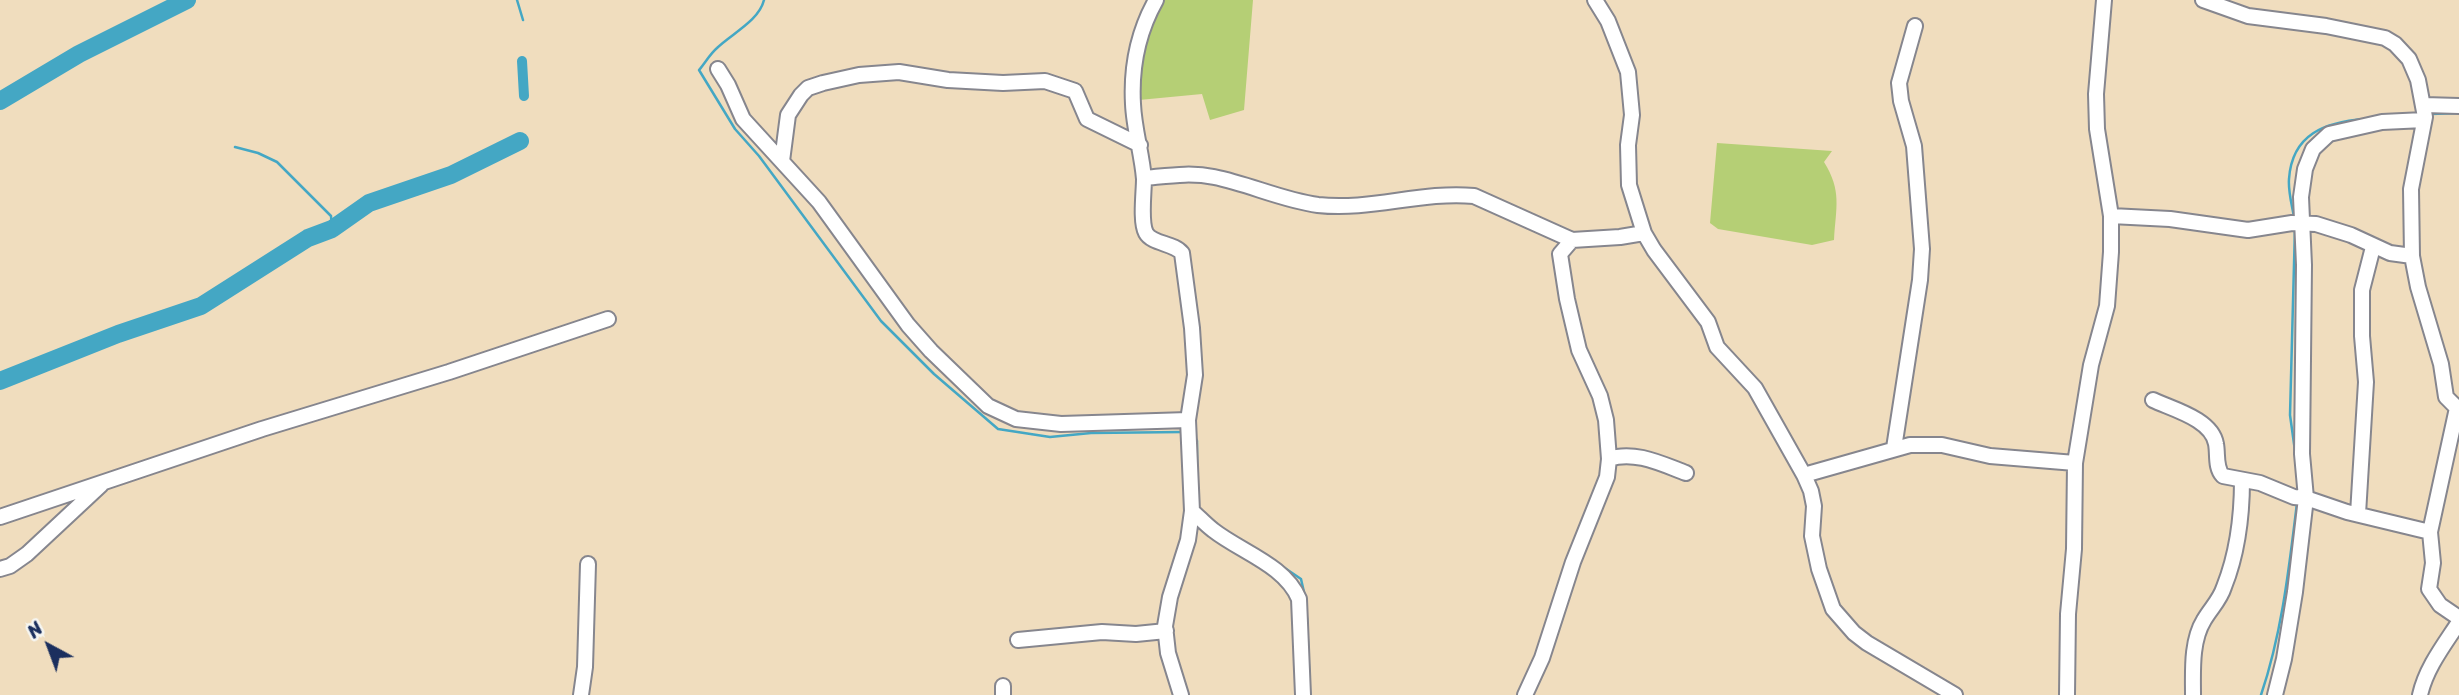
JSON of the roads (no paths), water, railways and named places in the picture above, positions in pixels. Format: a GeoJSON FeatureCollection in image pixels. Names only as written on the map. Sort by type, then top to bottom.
{"type":"FeatureCollection","features":[{"type":"Feature","properties":{"kind":"street"},"geometry":{"type":"LineString","coordinates":[[1156,0],[1143,22],[1134,70],[1133,106],[1144,178],[1146,234],[1176,247],[1182,253],[1192,328],[1195,375],[1188,420],[1192,511],[1188,540],[1170,597],[1166,631],[1168,653],[1181,695]]}},
{"type":"Feature","properties":{"kind":"street"},"geometry":{"type":"LineString","coordinates":[[1595,0],[1608,21],[1628,72],[1632,116],[1628,145],[1629,185],[1644,233],[1709,322],[1717,347],[1755,388],[1804,475],[1814,506],[1812,536],[1819,569],[1833,609],[1854,634],[1955,695]]}},
{"type":"Feature","properties":{"kind":"street"},"geometry":{"type":"LineString","coordinates":[[2067,695],[2075,463],[2091,365],[2107,306],[2111,216],[2097,129],[2096,94],[2104,0]]}},
{"type":"Feature","properties":{"kind":"street"},"geometry":{"type":"LineString","coordinates":[[2203,0],[2248,16],[2326,26],[2385,38],[2395,44],[2409,60],[2418,80],[2425,113],[2411,189],[2412,256],[2418,287],[2441,364],[2446,397],[2458,408],[2430,532],[2433,563],[2429,589],[2440,605],[2459,620],[2423,682],[2420,695]]}},
{"type":"Feature","properties":{"kind":"street"},"geometry":{"type":"LineString","coordinates":[[1894,448],[1920,280],[1922,249],[1914,146],[1900,101],[1899,83],[1915,26]]}},
{"type":"Feature","properties":{"kind":"street"},"geometry":{"type":"LineString","coordinates":[[718,69],[743,119],[819,202],[908,325],[943,363],[994,410],[1016,419],[1061,424],[1188,420]]}},
{"type":"Feature","properties":{"kind":"street"},"geometry":{"type":"LineString","coordinates":[[782,161],[788,115],[808,88],[841,78],[881,72],[948,80],[1003,83],[1045,81],[1071,88],[1077,94],[1087,119],[1140,145]]}},
{"type":"Feature","properties":{"kind":"street"},"geometry":{"type":"LineString","coordinates":[[2275,695],[2295,592],[2302,454],[2297,223],[2305,169],[2313,149],[2329,134],[2459,106]]}},
{"type":"Feature","properties":{"kind":"street"},"geometry":{"type":"LineString","coordinates":[[1144,178],[1192,174],[1214,177],[1279,197],[1318,205],[1377,205],[1456,194],[1474,196],[1572,240],[1644,233]]}},
{"type":"Feature","properties":{"kind":"street"},"geometry":{"type":"LineString","coordinates":[[2111,216],[2170,219],[2248,229],[2297,223],[2316,224],[2351,235],[2390,253],[2412,256]]}},
{"type":"Feature","properties":{"kind":"street"},"geometry":{"type":"LineString","coordinates":[[1525,695],[1542,658],[1573,562],[1607,477],[1609,459],[1606,420],[1600,397],[1579,350],[1559,260],[1563,249],[1572,240]]}},
{"type":"Feature","properties":{"kind":"street"},"geometry":{"type":"LineString","coordinates":[[2358,514],[2366,382],[2362,290],[2373,247]]}},
{"type":"Feature","properties":{"kind":"street"},"geometry":{"type":"LineString","coordinates":[[0,517],[608,319]]}},
{"type":"Feature","properties":{"kind":"street"},"geometry":{"type":"LineString","coordinates":[[2153,400],[2199,422],[2215,440],[2219,473],[2223,476],[2260,483],[2300,498],[2430,532]]}},
{"type":"Feature","properties":{"kind":"street"},"geometry":{"type":"LineString","coordinates":[[1804,475],[1910,445],[1942,445],[1990,456],[2075,463]]}},
{"type":"Feature","properties":{"kind":"street"},"geometry":{"type":"LineString","coordinates":[[1609,459],[1619,455],[1643,458],[1686,473]]}},
{"type":"Feature","properties":{"kind":"street"},"geometry":{"type":"LineString","coordinates":[[2193,695],[2193,658],[2198,638],[2203,621],[2224,590],[2239,536],[2242,480]]}},
{"type":"Feature","properties":{"kind":"street"},"geometry":{"type":"LineString","coordinates":[[0,569],[10,566],[27,554],[104,481]]}},
{"type":"Feature","properties":{"kind":"street"},"geometry":{"type":"LineString","coordinates":[[1192,511],[1213,531],[1282,575],[1294,587],[1299,599],[1303,695]]}},
{"type":"Feature","properties":{"kind":"street"},"geometry":{"type":"LineString","coordinates":[[581,695],[586,654],[588,564]]}},
{"type":"Feature","properties":{"kind":"street"},"geometry":{"type":"LineString","coordinates":[[1018,640],[1102,632],[1136,634],[1166,631]]}},
{"type":"Feature","properties":{"kind":"waterway"},"geometry":{"type":"LineString","coordinates":[[0,101],[79,54],[187,0]]}},
{"type":"Feature","properties":{"kind":"waterway"},"geometry":{"type":"LineString","coordinates":[[517,0],[523,20]]}},
{"type":"Feature","properties":{"kind":"waterway"},"geometry":{"type":"LineString","coordinates":[[764,0],[757,14],[714,50],[699,70],[735,129],[759,156],[881,321],[934,374],[998,429],[1050,437],[1091,433],[1183,432]]}},
{"type":"Feature","properties":{"kind":"waterway"},"geometry":{"type":"LineString","coordinates":[[522,61],[524,96]]}},
{"type":"Feature","properties":{"kind":"waterway"},"geometry":{"type":"LineString","coordinates":[[2431,114],[2459,113]]}},
{"type":"Feature","properties":{"kind":"waterway"},"geometry":{"type":"LineString","coordinates":[[2294,217],[2289,179],[2291,164],[2304,141],[2324,127],[2365,119]]}},
{"type":"Feature","properties":{"kind":"waterway"},"geometry":{"type":"LineString","coordinates":[[0,381],[118,334],[201,306],[308,238],[332,229],[369,203],[451,175],[520,141]]}},
{"type":"Feature","properties":{"kind":"waterway"},"geometry":{"type":"LineString","coordinates":[[235,147],[277,162],[331,216],[332,229]]}},
{"type":"Feature","properties":{"kind":"waterway"},"geometry":{"type":"LineString","coordinates":[[2295,227],[2290,415],[2295,451]]}},
{"type":"Feature","properties":{"kind":"waterway"},"geometry":{"type":"LineString","coordinates":[[1194,436],[1197,441],[1197,475]]}},
{"type":"Feature","properties":{"kind":"waterway"},"geometry":{"type":"LineString","coordinates":[[2261,695],[2280,624],[2297,503]]}},
{"type":"Feature","properties":{"kind":"waterway"},"geometry":{"type":"LineString","coordinates":[[1276,562],[1301,579],[1306,601]]}},
{"type":"Feature","properties":{"kind":"waterway"},"geometry":{"type":"LineString","coordinates":[[1307,618],[1310,695]]}}]}
